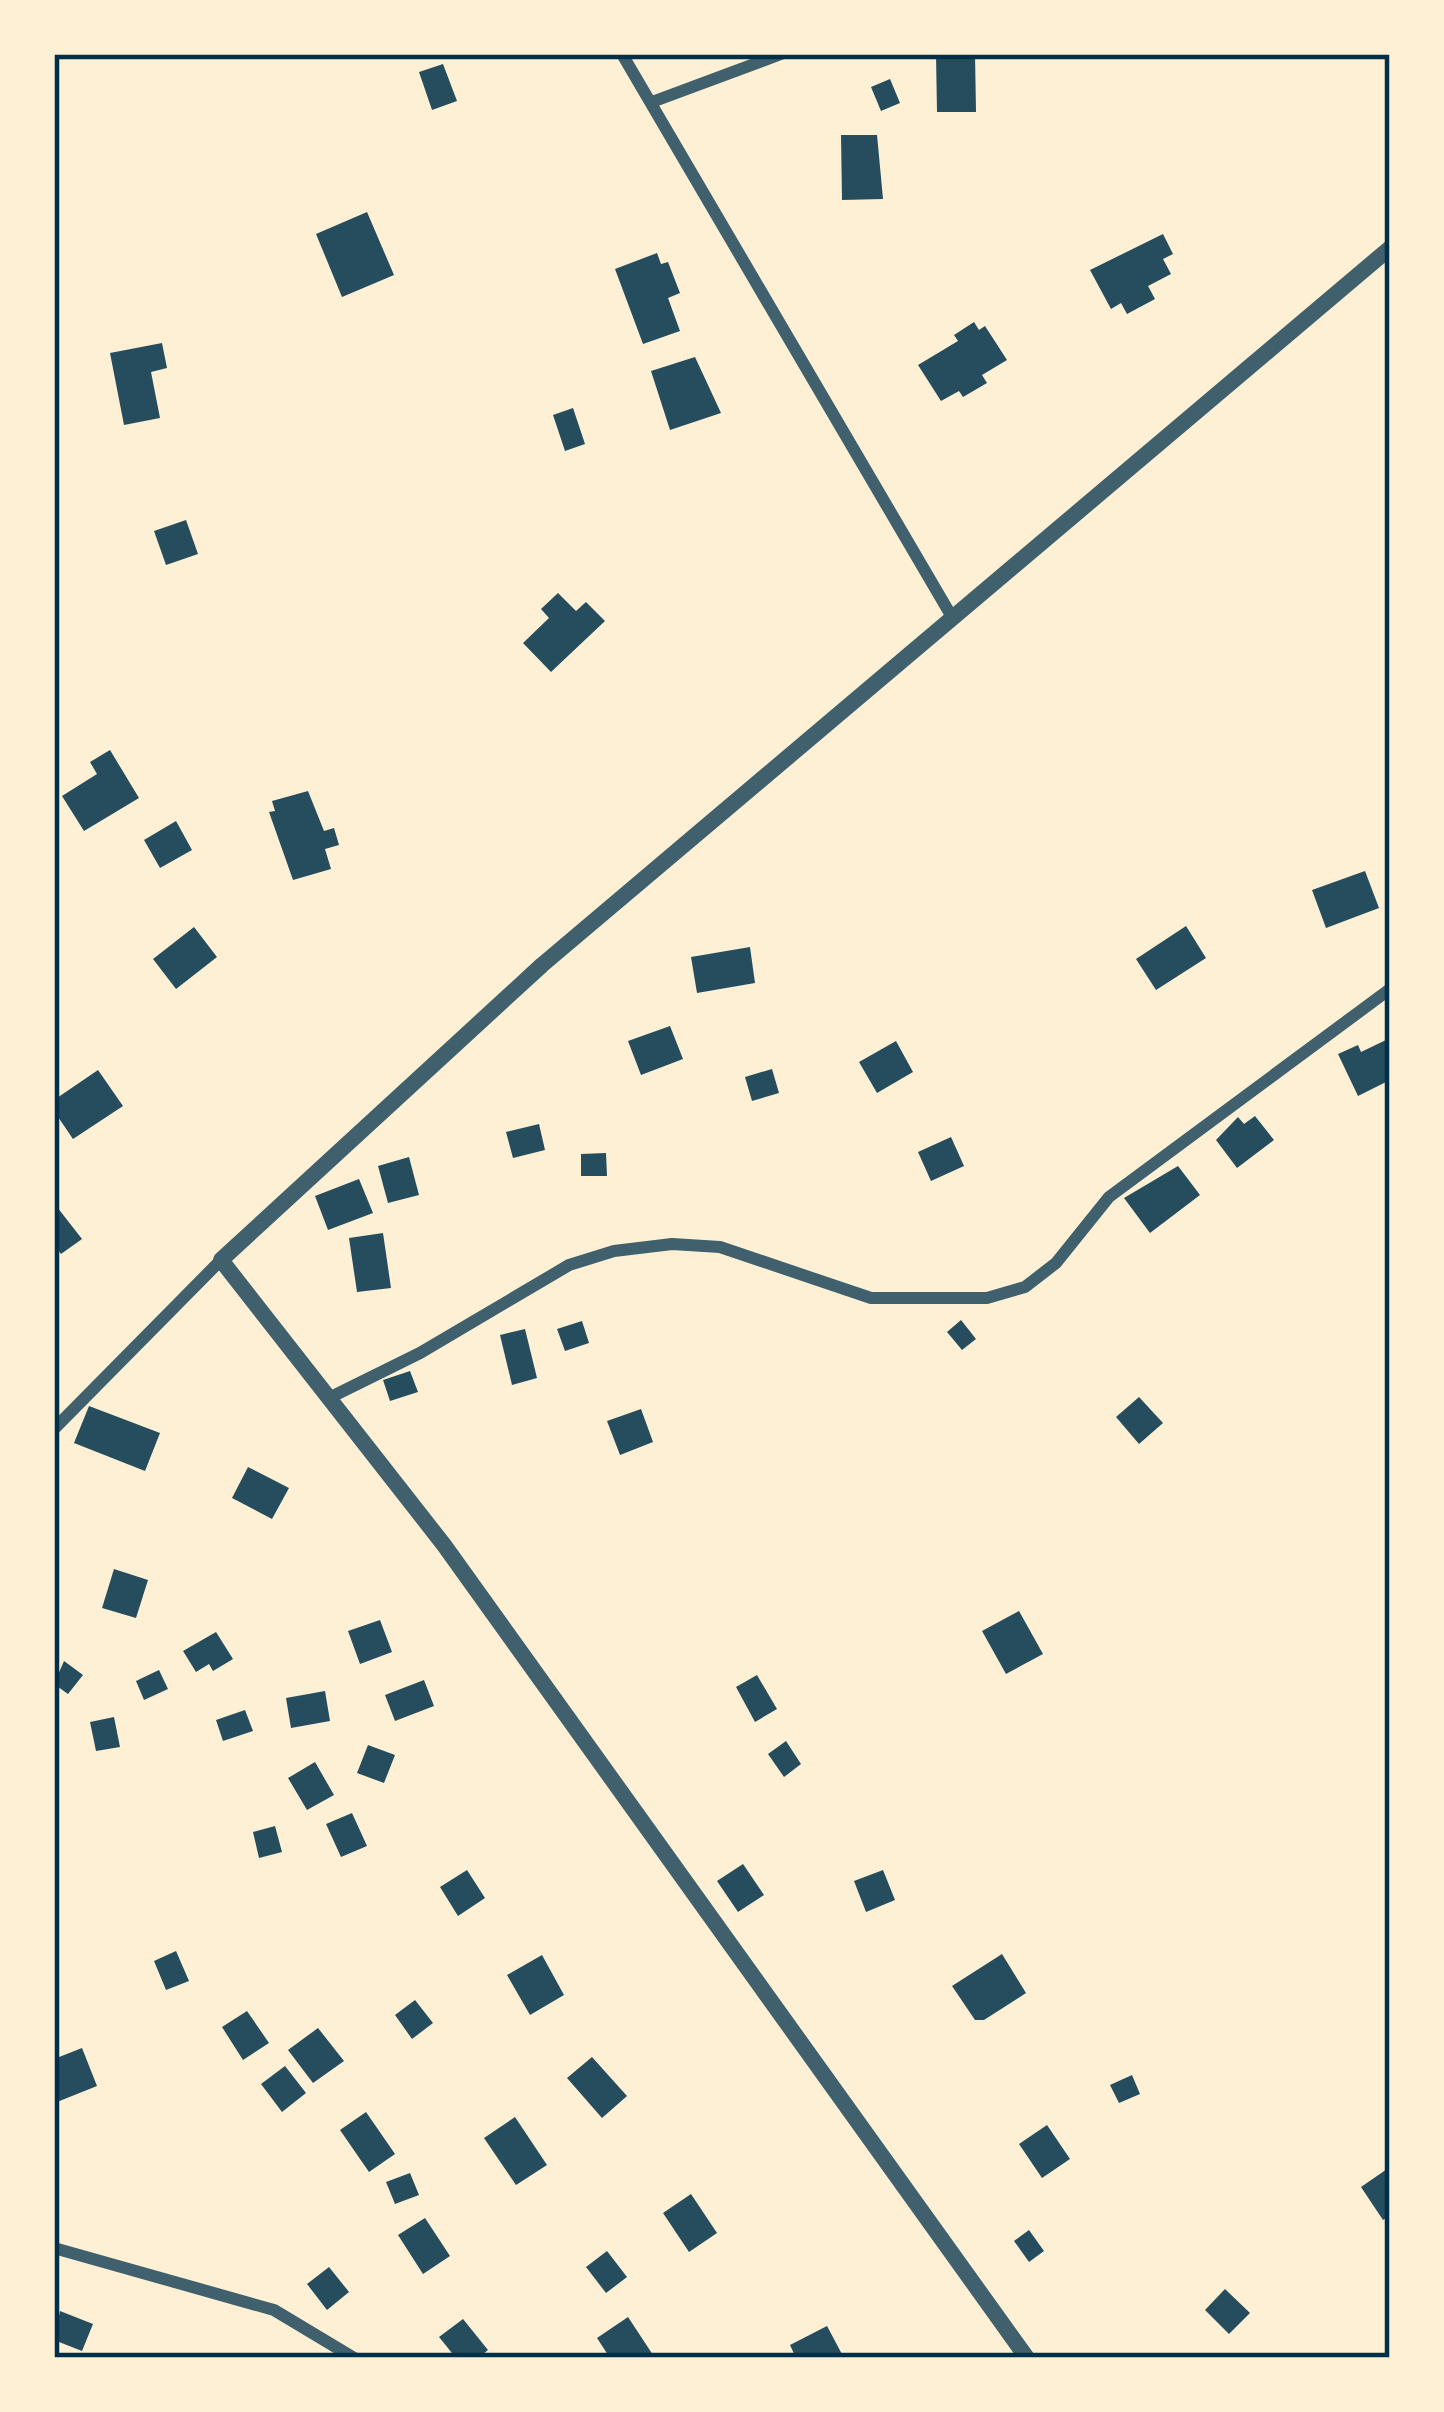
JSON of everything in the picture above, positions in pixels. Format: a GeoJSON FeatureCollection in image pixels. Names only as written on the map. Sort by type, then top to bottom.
{"type":"FeatureCollection","features":[{"type":"Feature","properties":{"kind":"street"},"geometry":{"type":"LineString","coordinates":[[622,54],[952,617]]}},
{"type":"Feature","properties":{"kind":"street"},"geometry":{"type":"LineString","coordinates":[[652,101],[781,54]]}},
{"type":"Feature","properties":{"kind":"street"},"geometry":{"type":"LineString","coordinates":[[54,1429],[221,1260],[542,965],[1390,248]]}},
{"type":"Feature","properties":{"kind":"street"},"geometry":{"type":"LineString","coordinates":[[329,1398],[420,1353],[569,1265],[614,1251],[672,1244],[720,1247],[871,1298],[988,1298],[1025,1287],[1056,1263],[1109,1197],[1390,988]]}},
{"type":"Feature","properties":{"kind":"street"},"geometry":{"type":"LineString","coordinates":[[221,1260],[472,1583],[1027,2358]]}},
{"type":"Feature","properties":{"kind":"street"},"geometry":{"type":"LineString","coordinates":[[54,2248],[274,2310],[354,2358]]}},
{"type":"Feature","properties":{"kind":"building"},"geometry":{"type":"Polygon","coordinates":[[[936,54],[975,54],[976,112],[937,112],[936,54]]]}},
{"type":"Feature","properties":{"kind":"building"},"geometry":{"type":"Polygon","coordinates":[[[443,64],[457,101],[432,110],[419,72],[443,64]]]}},
{"type":"Feature","properties":{"kind":"building"},"geometry":{"type":"Polygon","coordinates":[[[890,79],[900,103],[881,111],[871,87],[890,79]]]}},
{"type":"Feature","properties":{"kind":"building"},"geometry":{"type":"Polygon","coordinates":[[[841,135],[877,135],[883,199],[842,200],[841,135]]]}},
{"type":"Feature","properties":{"kind":"building"},"geometry":{"type":"Polygon","coordinates":[[[367,212],[394,275],[342,297],[316,234],[367,212]]]}},
{"type":"Feature","properties":{"kind":"building"},"geometry":{"type":"Polygon","coordinates":[[[1163,234],[1173,254],[1163,259],[1171,274],[1148,286],[1155,299],[1127,314],[1121,303],[1111,309],[1090,270],[1163,234]]]}},
{"type":"Feature","properties":{"kind":"building"},"geometry":{"type":"Polygon","coordinates":[[[657,253],[661,264],[668,262],[680,293],[668,298],[680,331],[643,344],[615,269],[657,253]]]}},
{"type":"Feature","properties":{"kind":"building"},"geometry":{"type":"Polygon","coordinates":[[[974,322],[979,330],[985,326],[1007,360],[982,375],[987,383],[963,397],[959,391],[941,401],[918,365],[958,341],[954,335],[974,322]]]}},
{"type":"Feature","properties":{"kind":"building"},"geometry":{"type":"Polygon","coordinates":[[[162,343],[167,368],[151,372],[160,418],[124,425],[110,353],[162,343]]]}},
{"type":"Feature","properties":{"kind":"building"},"geometry":{"type":"Polygon","coordinates":[[[695,357],[721,413],[670,430],[651,371],[695,357]]]}},
{"type":"Feature","properties":{"kind":"building"},"geometry":{"type":"Polygon","coordinates":[[[573,408],[585,444],[565,451],[553,415],[573,408]]]}},
{"type":"Feature","properties":{"kind":"building"},"geometry":{"type":"Polygon","coordinates":[[[186,520],[198,554],[166,565],[154,531],[186,520]]]}},
{"type":"Feature","properties":{"kind":"building"},"geometry":{"type":"Polygon","coordinates":[[[558,593],[576,611],[586,602],[605,621],[551,672],[523,643],[549,618],[541,609],[558,593]]]}},
{"type":"Feature","properties":{"kind":"building"},"geometry":{"type":"Polygon","coordinates":[[[110,750],[139,798],[84,831],[62,796],[97,774],[90,762],[110,750]]]}},
{"type":"Feature","properties":{"kind":"building"},"geometry":{"type":"Polygon","coordinates":[[[308,791],[324,831],[334,828],[339,845],[325,849],[331,869],[293,880],[269,812],[275,811],[272,801],[308,791]]]}},
{"type":"Feature","properties":{"kind":"building"},"geometry":{"type":"Polygon","coordinates":[[[176,821],[192,850],[160,868],[144,840],[176,821]]]}},
{"type":"Feature","properties":{"kind":"building"},"geometry":{"type":"Polygon","coordinates":[[[1365,871],[1379,908],[1326,928],[1312,890],[1365,871]]]}},
{"type":"Feature","properties":{"kind":"building"},"geometry":{"type":"Polygon","coordinates":[[[1186,926],[1206,958],[1156,990],[1136,959],[1186,926]]]}},
{"type":"Feature","properties":{"kind":"building"},"geometry":{"type":"Polygon","coordinates":[[[194,927],[217,957],[176,989],[153,959],[194,927]]]}},
{"type":"Feature","properties":{"kind":"building"},"geometry":{"type":"Polygon","coordinates":[[[750,947],[755,983],[697,993],[691,957],[750,947]]]}},
{"type":"Feature","properties":{"kind":"building"},"geometry":{"type":"Polygon","coordinates":[[[670,1026],[683,1059],[641,1075],[628,1041],[670,1026]]]}},
{"type":"Feature","properties":{"kind":"building"},"geometry":{"type":"Polygon","coordinates":[[[1388,1039],[1390,1080],[1358,1096],[1338,1054],[1358,1045],[1361,1052],[1388,1039]]]}},
{"type":"Feature","properties":{"kind":"building"},"geometry":{"type":"Polygon","coordinates":[[[896,1041],[913,1072],[877,1093],[859,1062],[896,1041]]]}},
{"type":"Feature","properties":{"kind":"building"},"geometry":{"type":"Polygon","coordinates":[[[772,1069],[779,1093],[752,1101],[745,1077],[772,1069]]]}},
{"type":"Feature","properties":{"kind":"building"},"geometry":{"type":"Polygon","coordinates":[[[98,1070],[123,1106],[73,1139],[54,1111],[54,1100],[98,1070]]]}},
{"type":"Feature","properties":{"kind":"building"},"geometry":{"type":"Polygon","coordinates":[[[1255,1116],[1274,1140],[1237,1168],[1216,1140],[1238,1117],[1244,1124],[1255,1116]]]}},
{"type":"Feature","properties":{"kind":"building"},"geometry":{"type":"Polygon","coordinates":[[[539,1124],[545,1150],[513,1158],[506,1132],[539,1124]]]}},
{"type":"Feature","properties":{"kind":"building"},"geometry":{"type":"Polygon","coordinates":[[[951,1137],[964,1166],[931,1181],[918,1152],[951,1137]]]}},
{"type":"Feature","properties":{"kind":"building"},"geometry":{"type":"Polygon","coordinates":[[[606,1153],[607,1176],[581,1176],[581,1154],[606,1153]]]}},
{"type":"Feature","properties":{"kind":"building"},"geometry":{"type":"Polygon","coordinates":[[[409,1157],[419,1195],[388,1203],[378,1166],[409,1157]]]}},
{"type":"Feature","properties":{"kind":"building"},"geometry":{"type":"Polygon","coordinates":[[[1178,1166],[1200,1195],[1150,1233],[1124,1198],[1178,1166]]]}},
{"type":"Feature","properties":{"kind":"building"},"geometry":{"type":"Polygon","coordinates":[[[359,1179],[373,1213],[328,1230],[315,1196],[359,1179]]]}},
{"type":"Feature","properties":{"kind":"building"},"geometry":{"type":"Polygon","coordinates":[[[57,1207],[82,1239],[61,1254],[54,1245],[57,1207]]]}},
{"type":"Feature","properties":{"kind":"building"},"geometry":{"type":"Polygon","coordinates":[[[383,1233],[391,1288],[357,1292],[349,1238],[383,1233]]]}},
{"type":"Feature","properties":{"kind":"building"},"geometry":{"type":"Polygon","coordinates":[[[961,1320],[976,1339],[962,1350],[947,1332],[961,1320]]]}},
{"type":"Feature","properties":{"kind":"building"},"geometry":{"type":"Polygon","coordinates":[[[582,1321],[589,1343],[565,1351],[557,1329],[582,1321]]]}},
{"type":"Feature","properties":{"kind":"building"},"geometry":{"type":"Polygon","coordinates":[[[525,1329],[537,1378],[512,1385],[500,1335],[525,1329]]]}},
{"type":"Feature","properties":{"kind":"building"},"geometry":{"type":"Polygon","coordinates":[[[410,1371],[418,1392],[390,1401],[383,1380],[410,1371]]]}},
{"type":"Feature","properties":{"kind":"building"},"geometry":{"type":"Polygon","coordinates":[[[1139,1397],[1163,1423],[1139,1444],[1116,1417],[1139,1397]]]}},
{"type":"Feature","properties":{"kind":"building"},"geometry":{"type":"Polygon","coordinates":[[[89,1406],[160,1433],[145,1471],[74,1443],[89,1406]]]}},
{"type":"Feature","properties":{"kind":"building"},"geometry":{"type":"Polygon","coordinates":[[[641,1409],[653,1442],[620,1455],[607,1421],[641,1409]]]}},
{"type":"Feature","properties":{"kind":"building"},"geometry":{"type":"Polygon","coordinates":[[[248,1467],[289,1488],[272,1519],[232,1498],[248,1467]]]}},
{"type":"Feature","properties":{"kind":"building"},"geometry":{"type":"Polygon","coordinates":[[[114,1569],[148,1580],[136,1618],[102,1608],[114,1569]]]}},
{"type":"Feature","properties":{"kind":"building"},"geometry":{"type":"Polygon","coordinates":[[[1019,1611],[1043,1654],[1006,1674],[982,1631],[1019,1611]]]}},
{"type":"Feature","properties":{"kind":"building"},"geometry":{"type":"Polygon","coordinates":[[[380,1620],[392,1652],[360,1664],[348,1631],[380,1620]]]}},
{"type":"Feature","properties":{"kind":"building"},"geometry":{"type":"Polygon","coordinates":[[[216,1632],[233,1659],[213,1671],[209,1664],[196,1672],[183,1651],[216,1632]]]}},
{"type":"Feature","properties":{"kind":"building"},"geometry":{"type":"Polygon","coordinates":[[[64,1661],[83,1675],[68,1694],[54,1684],[64,1661]]]}},
{"type":"Feature","properties":{"kind":"building"},"geometry":{"type":"Polygon","coordinates":[[[159,1670],[168,1689],[144,1700],[136,1681],[159,1670]]]}},
{"type":"Feature","properties":{"kind":"building"},"geometry":{"type":"Polygon","coordinates":[[[757,1675],[777,1709],[755,1722],[736,1687],[757,1675]]]}},
{"type":"Feature","properties":{"kind":"building"},"geometry":{"type":"Polygon","coordinates":[[[424,1680],[434,1706],[395,1721],[385,1695],[424,1680]]]}},
{"type":"Feature","properties":{"kind":"building"},"geometry":{"type":"Polygon","coordinates":[[[325,1691],[330,1721],[291,1728],[286,1698],[325,1691]]]}},
{"type":"Feature","properties":{"kind":"building"},"geometry":{"type":"Polygon","coordinates":[[[245,1710],[253,1731],[223,1741],[216,1720],[245,1710]]]}},
{"type":"Feature","properties":{"kind":"building"},"geometry":{"type":"Polygon","coordinates":[[[114,1717],[120,1747],[96,1751],[90,1722],[114,1717]]]}},
{"type":"Feature","properties":{"kind":"building"},"geometry":{"type":"Polygon","coordinates":[[[786,1741],[801,1764],[784,1777],[768,1754],[786,1741]]]}},
{"type":"Feature","properties":{"kind":"building"},"geometry":{"type":"Polygon","coordinates":[[[368,1745],[395,1755],[384,1783],[357,1773],[368,1745]]]}},
{"type":"Feature","properties":{"kind":"building"},"geometry":{"type":"Polygon","coordinates":[[[315,1762],[334,1795],[307,1810],[288,1778],[315,1762]]]}},
{"type":"Feature","properties":{"kind":"building"},"geometry":{"type":"Polygon","coordinates":[[[352,1813],[367,1846],[341,1857],[326,1824],[352,1813]]]}},
{"type":"Feature","properties":{"kind":"building"},"geometry":{"type":"Polygon","coordinates":[[[275,1826],[282,1852],[259,1858],[253,1832],[275,1826]]]}},
{"type":"Feature","properties":{"kind":"building"},"geometry":{"type":"Polygon","coordinates":[[[743,1864],[764,1895],[738,1912],[717,1881],[743,1864]]]}},
{"type":"Feature","properties":{"kind":"building"},"geometry":{"type":"Polygon","coordinates":[[[467,1870],[485,1898],[458,1916],[440,1887],[467,1870]]]}},
{"type":"Feature","properties":{"kind":"building"},"geometry":{"type":"Polygon","coordinates":[[[883,1870],[895,1900],[866,1912],[854,1881],[883,1870]]]}},
{"type":"Feature","properties":{"kind":"building"},"geometry":{"type":"Polygon","coordinates":[[[176,1951],[189,1981],[166,1990],[154,1961],[176,1951]]]}},
{"type":"Feature","properties":{"kind":"building"},"geometry":{"type":"Polygon","coordinates":[[[1002,1954],[1026,1993],[984,2020],[975,2020],[952,1986],[1002,1954]]]}},
{"type":"Feature","properties":{"kind":"building"},"geometry":{"type":"Polygon","coordinates":[[[542,1955],[564,1995],[530,2015],[507,1975],[542,1955]]]}},
{"type":"Feature","properties":{"kind":"building"},"geometry":{"type":"Polygon","coordinates":[[[415,2000],[433,2023],[412,2039],[395,2015],[415,2000]]]}},
{"type":"Feature","properties":{"kind":"building"},"geometry":{"type":"Polygon","coordinates":[[[247,2011],[269,2043],[243,2060],[222,2027],[247,2011]]]}},
{"type":"Feature","properties":{"kind":"building"},"geometry":{"type":"Polygon","coordinates":[[[318,2028],[344,2061],[313,2083],[288,2050],[318,2028]]]}},
{"type":"Feature","properties":{"kind":"building"},"geometry":{"type":"Polygon","coordinates":[[[82,2048],[97,2086],[57,2102],[54,2059],[82,2048]]]}},
{"type":"Feature","properties":{"kind":"building"},"geometry":{"type":"Polygon","coordinates":[[[592,2057],[627,2096],[602,2118],[567,2078],[592,2057]]]}},
{"type":"Feature","properties":{"kind":"building"},"geometry":{"type":"Polygon","coordinates":[[[285,2066],[306,2093],[282,2112],[261,2084],[285,2066]]]}},
{"type":"Feature","properties":{"kind":"building"},"geometry":{"type":"Polygon","coordinates":[[[1132,2075],[1140,2094],[1119,2103],[1110,2085],[1132,2075]]]}},
{"type":"Feature","properties":{"kind":"building"},"geometry":{"type":"Polygon","coordinates":[[[366,2112],[395,2154],[369,2172],[340,2130],[366,2112]]]}},
{"type":"Feature","properties":{"kind":"building"},"geometry":{"type":"Polygon","coordinates":[[[515,2117],[547,2165],[516,2185],[484,2138],[515,2117]]]}},
{"type":"Feature","properties":{"kind":"building"},"geometry":{"type":"Polygon","coordinates":[[[1047,2125],[1070,2159],[1042,2178],[1019,2144],[1047,2125]]]}},
{"type":"Feature","properties":{"kind":"building"},"geometry":{"type":"Polygon","coordinates":[[[1390,2167],[1390,2216],[1383,2220],[1361,2187],[1390,2167]]]}},
{"type":"Feature","properties":{"kind":"building"},"geometry":{"type":"Polygon","coordinates":[[[410,2173],[419,2195],[395,2204],[386,2182],[410,2173]]]}},
{"type":"Feature","properties":{"kind":"building"},"geometry":{"type":"Polygon","coordinates":[[[691,2194],[717,2233],[689,2252],[663,2213],[691,2194]]]}},
{"type":"Feature","properties":{"kind":"building"},"geometry":{"type":"Polygon","coordinates":[[[425,2218],[450,2256],[423,2274],[398,2235],[425,2218]]]}},
{"type":"Feature","properties":{"kind":"building"},"geometry":{"type":"Polygon","coordinates":[[[1029,2230],[1044,2251],[1029,2262],[1014,2241],[1029,2230]]]}},
{"type":"Feature","properties":{"kind":"building"},"geometry":{"type":"Polygon","coordinates":[[[607,2251],[627,2277],[606,2293],[586,2267],[607,2251]]]}},
{"type":"Feature","properties":{"kind":"building"},"geometry":{"type":"Polygon","coordinates":[[[329,2267],[349,2292],[327,2310],[307,2284],[329,2267]]]}},
{"type":"Feature","properties":{"kind":"building"},"geometry":{"type":"Polygon","coordinates":[[[1225,2289],[1250,2313],[1229,2334],[1205,2310],[1225,2289]]]}},
{"type":"Feature","properties":{"kind":"building"},"geometry":{"type":"Polygon","coordinates":[[[60,2311],[93,2324],[82,2351],[54,2340],[60,2311]]]}},
{"type":"Feature","properties":{"kind":"building"},"geometry":{"type":"Polygon","coordinates":[[[628,2317],[655,2358],[610,2358],[597,2338],[628,2317]]]}},
{"type":"Feature","properties":{"kind":"building"},"geometry":{"type":"Polygon","coordinates":[[[463,2319],[488,2350],[478,2358],[456,2358],[439,2337],[463,2319]]]}},
{"type":"Feature","properties":{"kind":"building"},"geometry":{"type":"Polygon","coordinates":[[[827,2326],[844,2358],[796,2358],[790,2345],[827,2326]]]}}]}
